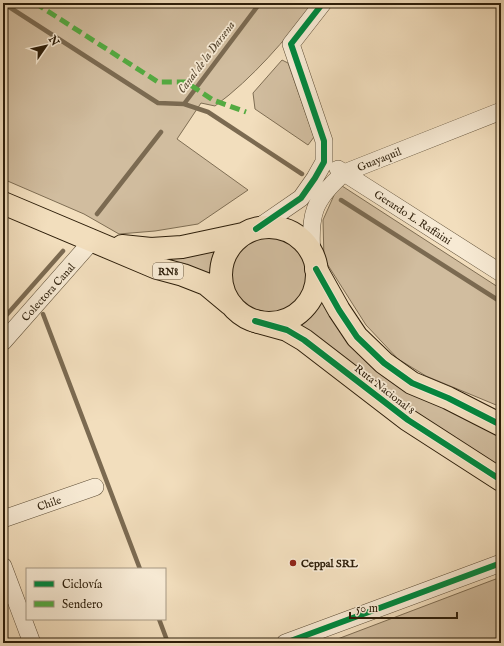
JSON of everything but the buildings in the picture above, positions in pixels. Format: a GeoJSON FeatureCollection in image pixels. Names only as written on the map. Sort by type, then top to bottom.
{"type":"FeatureCollection","features":[{"type":"Feature","properties":{"kind":"main road","name":"RN8"},"geometry":{"type":"LineString","coordinates":[[3,202],[95,243],[157,268],[183,275],[206,284],[242,315],[255,321],[268,323],[282,321],[294,316],[305,307],[312,296],[316,283],[314,262],[305,244],[295,235],[283,229],[269,227],[182,247],[150,249],[95,243]]}},
{"type":"Feature","properties":{"kind":"main road","name":"RN8"},"geometry":{"type":"LineString","coordinates":[[232,306],[221,281],[221,268],[225,254],[233,243],[249,232]]}},
{"type":"Feature","properties":{"kind":"main road","name":"Ruta Nacional 8"},"geometry":{"type":"LineString","coordinates":[[314,262],[339,310],[358,337],[384,363],[412,382],[448,398],[501,425]]}},
{"type":"Feature","properties":{"kind":"main road","name":"Ruta Nacional 8"},"geometry":{"type":"LineString","coordinates":[[255,321],[287,330],[304,340],[408,420],[501,480]]}},
{"type":"Feature","properties":{"kind":"street"},"geometry":{"type":"LineString","coordinates":[[249,232],[301,198],[324,162],[324,141],[291,44],[323,3]]}},
{"type":"Feature","properties":{"kind":"street","name":"Guayaquil"},"geometry":{"type":"LineString","coordinates":[[314,262],[310,232],[318,200],[344,173],[501,111]]}},
{"type":"Feature","properties":{"kind":"street","name":"Gerardo L. Raffaini"},"geometry":{"type":"LineString","coordinates":[[324,162],[344,173],[501,273]]}},
{"type":"Feature","properties":{"kind":"street","name":"Colectora Canal"},"geometry":{"type":"LineString","coordinates":[[3,342],[95,243]]}},
{"type":"Feature","properties":{"kind":"street","name":"Chile"},"geometry":{"type":"LineString","coordinates":[[3,519],[95,487]]}},
{"type":"Feature","properties":{"kind":"street"},"geometry":{"type":"LineString","coordinates":[[285,643],[501,563]]}},
{"type":"Feature","properties":{"kind":"street"},"geometry":{"type":"LineString","coordinates":[[3,566],[32,643]]}},
{"type":"Feature","properties":{"kind":"shaded area"},"geometry":{"type":"Polygon","coordinates":[[[3,3],[314,3],[280,44],[255,71],[229,95],[215,106],[201,103],[177,139],[248,190],[198,224],[155,231],[119,234],[84,214],[3,179],[3,3]]]}},
{"type":"Feature","properties":{"kind":"shaded area"},"geometry":{"type":"Polygon","coordinates":[[[282,60],[288,63],[314,137],[308,145],[255,109],[253,93],[282,60]]]}},
{"type":"Feature","properties":{"kind":"shaded area"},"geometry":{"type":"Polygon","coordinates":[[[339,184],[501,289],[501,407],[426,376],[398,359],[366,325],[324,259],[323,220],[339,184]]]}},
{"type":"Feature","properties":{"kind":"shaded area"},"geometry":{"type":"Polygon","coordinates":[[[269,233],[284,236],[297,245],[306,258],[309,273],[306,288],[297,301],[284,310],[269,313],[254,310],[241,301],[232,288],[229,273],[232,258],[241,245],[254,236],[269,233]]]}},
{"type":"Feature","properties":{"kind":"shaded area"},"geometry":{"type":"Polygon","coordinates":[[[216,248],[209,281],[138,256],[216,248]]]}},
{"type":"Feature","properties":{"kind":"shaded area"},"geometry":{"type":"Polygon","coordinates":[[[324,298],[412,394],[501,433],[501,469],[397,402],[301,326],[312,316],[324,298]]]}},
{"type":"Feature","properties":{"kind":"shaded area"},"geometry":{"type":"Polygon","coordinates":[[[501,577],[501,643],[327,643],[501,577]]]}},
{"type":"Feature","properties":{"kind":"waterway"},"geometry":{"type":"LineString","coordinates":[[3,3],[158,103],[184,104],[208,112],[302,174]]}},
{"type":"Feature","properties":{"kind":"waterway","name":"Canal de la Darsena"},"geometry":{"type":"LineString","coordinates":[[184,104],[260,3]]}},
{"type":"Feature","properties":{"kind":"waterway","name":"Canal de la Darsena"},"geometry":{"type":"LineString","coordinates":[[97,214],[161,132]]}},
{"type":"Feature","properties":{"kind":"waterway"},"geometry":{"type":"LineString","coordinates":[[341,200],[501,302]]}},
{"type":"Feature","properties":{"kind":"waterway","name":"Canal de la Darsena"},"geometry":{"type":"LineString","coordinates":[[3,319],[63,251]]}},
{"type":"Feature","properties":{"kind":"waterway"},"geometry":{"type":"LineString","coordinates":[[43,314],[140,568]]}},
{"type":"Feature","properties":{"kind":"waterway"},"geometry":{"type":"LineString","coordinates":[[159,620],[168,643]]}},
{"type":"Feature","properties":{"kind":"marked path"},"geometry":{"type":"LineString","coordinates":[[35,3],[158,82],[186,82],[213,100],[246,112]]}},
{"type":"Feature","properties":{"kind":"cycle path"},"geometry":{"type":"LineString","coordinates":[[256,229],[301,198],[324,162],[324,141],[291,44],[323,3]]}},
{"type":"Feature","properties":{"kind":"cycle path"},"geometry":{"type":"LineString","coordinates":[[316,269],[339,310],[357,337],[384,363],[412,383],[448,398],[501,425]]}},
{"type":"Feature","properties":{"kind":"cycle path"},"geometry":{"type":"LineString","coordinates":[[255,321],[287,330],[304,340],[408,420],[501,480]]}},
{"type":"Feature","properties":{"kind":"cycle path"},"geometry":{"type":"LineString","coordinates":[[285,643],[501,563]]}},
{"type":"Feature","properties":{"kind":"place","name":"Ceppal SRL"},"geometry":{"type":"Point","coordinates":[293,563]}}]}
